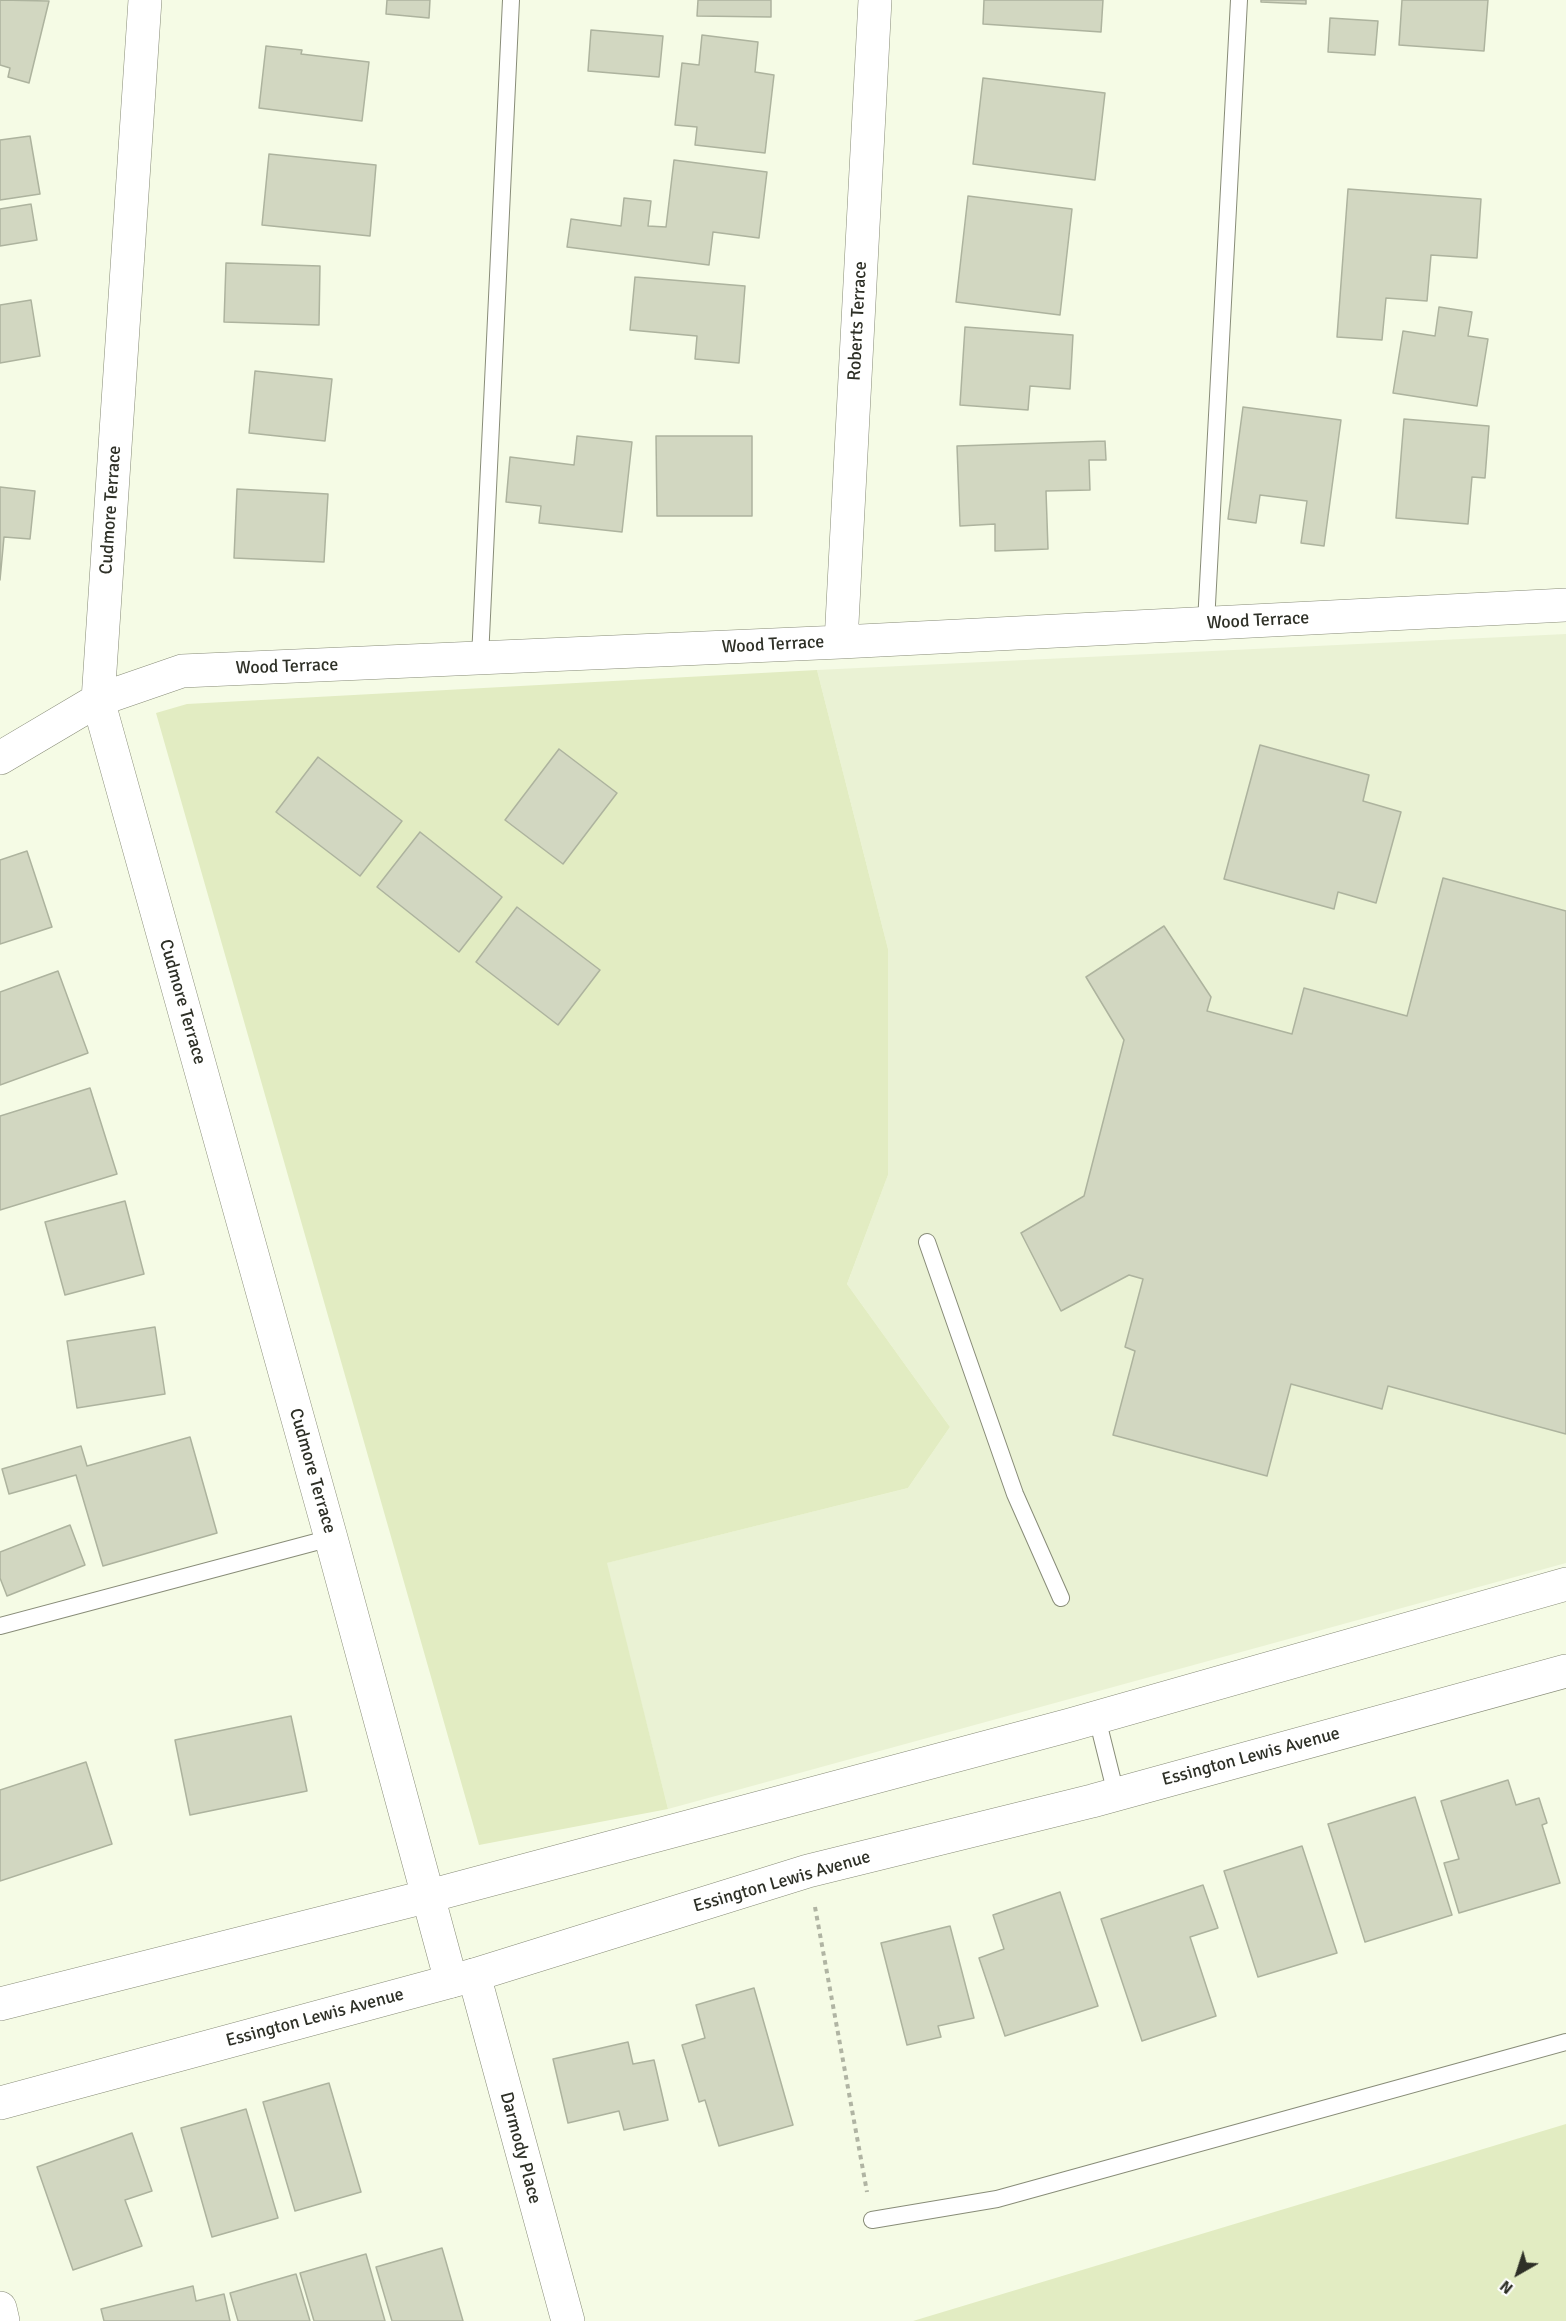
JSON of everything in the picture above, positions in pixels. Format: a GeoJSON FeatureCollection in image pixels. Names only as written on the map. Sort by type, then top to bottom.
{"type":"FeatureCollection","features":[{"type":"Feature","properties":{"kind":"street","name":"Cudmore Terrace"},"geometry":{"type":"LineString","coordinates":[[145,0],[98,700],[429,1896],[462,1978]]}},
{"type":"Feature","properties":{"kind":"street","name":"Roberts Terrace"},"geometry":{"type":"LineString","coordinates":[[841,642],[875,0]]}},
{"type":"Feature","properties":{"kind":"street","name":"Wood Terrace"},"geometry":{"type":"LineString","coordinates":[[0,758],[98,700],[182,671],[841,642],[1566,604]]}},
{"type":"Feature","properties":{"kind":"street"},"geometry":{"type":"LineString","coordinates":[[0,2004],[429,1896],[1097,1718],[1566,1584]]}},
{"type":"Feature","properties":{"kind":"street","name":"Essington Lewis Avenue"},"geometry":{"type":"LineString","coordinates":[[0,2103],[462,1978],[808,1871],[1116,1794],[1566,1671]]}},
{"type":"Feature","properties":{"kind":"street","name":"Darmody Place"},"geometry":{"type":"LineString","coordinates":[[462,1978],[568,2321]]}},
{"type":"Feature","properties":{"kind":"street"},"geometry":{"type":"LineString","coordinates":[[0,2308],[3,2321]]}},
{"type":"Feature","properties":{"kind":"lane"},"geometry":{"type":"LineString","coordinates":[[480,658],[511,0]]}},
{"type":"Feature","properties":{"kind":"lane"},"geometry":{"type":"LineString","coordinates":[[1206,623],[1239,0]]}},
{"type":"Feature","properties":{"kind":"lane"},"geometry":{"type":"LineString","coordinates":[[927,1242],[1015,1494],[1061,1598]]}},
{"type":"Feature","properties":{"kind":"lane"},"geometry":{"type":"LineString","coordinates":[[0,1626],[331,1538]]}},
{"type":"Feature","properties":{"kind":"lane"},"geometry":{"type":"LineString","coordinates":[[1097,1718],[1116,1794]]}},
{"type":"Feature","properties":{"kind":"lane"},"geometry":{"type":"LineString","coordinates":[[872,2220],[997,2199],[1566,2042]]}},
{"type":"Feature","properties":{"kind":"path"},"geometry":{"type":"LineString","coordinates":[[808,1871],[872,2220]]}},
{"type":"Feature","properties":{"kind":"shaded area"},"geometry":{"type":"Polygon","coordinates":[[[1566,634],[1566,1563],[668,1809],[606,1563],[908,1488],[950,1427],[847,1284],[888,1175],[888,949],[817,670],[1566,634]]]}},
{"type":"Feature","properties":{"kind":"shaded area"},"geometry":{"type":"Polygon","coordinates":[[[817,670],[888,949],[888,1175],[847,1284],[950,1427],[908,1488],[607,1563],[668,1809],[479,1845],[156,713],[187,704],[817,670]]]}},
{"type":"Feature","properties":{"kind":"shaded area"},"geometry":{"type":"Polygon","coordinates":[[[1566,2124],[1566,2321],[913,2321],[1566,2124]]]}},
{"type":"Feature","properties":{"kind":"building"},"geometry":{"type":"Polygon","coordinates":[[[0,0],[49,1],[29,83],[8,77],[10,68],[0,65],[0,0]]]}},
{"type":"Feature","properties":{"kind":"building"},"geometry":{"type":"Polygon","coordinates":[[[387,0],[430,0],[429,18],[386,14],[387,0]]]}},
{"type":"Feature","properties":{"kind":"building"},"geometry":{"type":"Polygon","coordinates":[[[698,0],[771,0],[771,17],[697,16],[698,0]]]}},
{"type":"Feature","properties":{"kind":"building"},"geometry":{"type":"Polygon","coordinates":[[[984,0],[1103,0],[1101,32],[983,24],[984,0]]]}},
{"type":"Feature","properties":{"kind":"building"},"geometry":{"type":"Polygon","coordinates":[[[1261,0],[1306,0],[1306,4],[1261,2],[1261,0]]]}},
{"type":"Feature","properties":{"kind":"building"},"geometry":{"type":"Polygon","coordinates":[[[1402,0],[1488,0],[1484,51],[1399,45],[1402,0]]]}},
{"type":"Feature","properties":{"kind":"building"},"geometry":{"type":"Polygon","coordinates":[[[1330,18],[1378,21],[1375,55],[1328,52],[1330,18]]]}},
{"type":"Feature","properties":{"kind":"building"},"geometry":{"type":"Polygon","coordinates":[[[591,30],[663,36],[659,77],[588,71],[591,30]]]}},
{"type":"Feature","properties":{"kind":"building"},"geometry":{"type":"Polygon","coordinates":[[[702,35],[758,42],[755,72],[774,75],[765,153],[695,145],[697,127],[675,125],[682,63],[699,65],[702,35]]]}},
{"type":"Feature","properties":{"kind":"building"},"geometry":{"type":"Polygon","coordinates":[[[266,46],[302,50],[301,54],[369,62],[362,121],[259,108],[266,46]]]}},
{"type":"Feature","properties":{"kind":"building"},"geometry":{"type":"Polygon","coordinates":[[[983,78],[1105,93],[1095,180],[973,164],[983,78]]]}},
{"type":"Feature","properties":{"kind":"building"},"geometry":{"type":"Polygon","coordinates":[[[30,136],[40,194],[0,200],[0,140],[30,136]]]}},
{"type":"Feature","properties":{"kind":"building"},"geometry":{"type":"Polygon","coordinates":[[[269,154],[376,165],[370,236],[262,225],[269,154]]]}},
{"type":"Feature","properties":{"kind":"building"},"geometry":{"type":"Polygon","coordinates":[[[674,160],[767,172],[759,238],[713,232],[709,265],[567,247],[571,219],[621,226],[624,198],[651,201],[648,226],[666,227],[674,160]]]}},
{"type":"Feature","properties":{"kind":"building"},"geometry":{"type":"Polygon","coordinates":[[[1348,189],[1481,199],[1477,258],[1431,255],[1427,301],[1386,298],[1382,340],[1337,337],[1348,189]]]}},
{"type":"Feature","properties":{"kind":"building"},"geometry":{"type":"Polygon","coordinates":[[[968,196],[1072,209],[1060,315],[956,302],[968,196]]]}},
{"type":"Feature","properties":{"kind":"building"},"geometry":{"type":"Polygon","coordinates":[[[31,204],[37,240],[0,246],[0,209],[31,204]]]}},
{"type":"Feature","properties":{"kind":"building"},"geometry":{"type":"Polygon","coordinates":[[[226,263],[320,266],[319,325],[224,322],[226,263]]]}},
{"type":"Feature","properties":{"kind":"building"},"geometry":{"type":"Polygon","coordinates":[[[635,277],[745,286],[739,363],[695,359],[697,336],[630,330],[635,277]]]}},
{"type":"Feature","properties":{"kind":"building"},"geometry":{"type":"Polygon","coordinates":[[[31,300],[40,356],[0,363],[0,305],[31,300]]]}},
{"type":"Feature","properties":{"kind":"building"},"geometry":{"type":"Polygon","coordinates":[[[1439,307],[1472,312],[1468,336],[1488,339],[1477,406],[1393,393],[1403,331],[1435,336],[1439,307]]]}},
{"type":"Feature","properties":{"kind":"building"},"geometry":{"type":"Polygon","coordinates":[[[965,327],[1073,335],[1070,389],[1030,386],[1028,410],[960,405],[965,327]]]}},
{"type":"Feature","properties":{"kind":"building"},"geometry":{"type":"Polygon","coordinates":[[[255,371],[332,379],[325,441],[249,433],[255,371]]]}},
{"type":"Feature","properties":{"kind":"building"},"geometry":{"type":"Polygon","coordinates":[[[1243,407],[1341,420],[1324,546],[1301,543],[1307,501],[1260,495],[1256,523],[1228,519],[1243,407]]]}},
{"type":"Feature","properties":{"kind":"building"},"geometry":{"type":"Polygon","coordinates":[[[1404,419],[1489,426],[1485,478],[1472,477],[1468,524],[1396,518],[1404,419]]]}},
{"type":"Feature","properties":{"kind":"building"},"geometry":{"type":"Polygon","coordinates":[[[577,436],[632,442],[622,532],[539,523],[541,506],[506,502],[510,457],[574,465],[577,436]]]}},
{"type":"Feature","properties":{"kind":"building"},"geometry":{"type":"Polygon","coordinates":[[[656,436],[752,436],[752,516],[657,516],[656,436]]]}},
{"type":"Feature","properties":{"kind":"building"},"geometry":{"type":"Polygon","coordinates":[[[1105,441],[1106,460],[1089,460],[1090,490],[1046,491],[1048,549],[995,551],[995,524],[960,526],[957,446],[1105,441]]]}},
{"type":"Feature","properties":{"kind":"building"},"geometry":{"type":"Polygon","coordinates":[[[0,487],[35,491],[30,539],[4,537],[0,580],[0,487]]]}},
{"type":"Feature","properties":{"kind":"building"},"geometry":{"type":"Polygon","coordinates":[[[237,489],[328,494],[324,562],[234,558],[237,489]]]}},
{"type":"Feature","properties":{"kind":"building"},"geometry":{"type":"Polygon","coordinates":[[[1260,745],[1369,775],[1363,801],[1401,812],[1376,903],[1338,892],[1334,909],[1224,879],[1260,745]]]}},
{"type":"Feature","properties":{"kind":"building"},"geometry":{"type":"Polygon","coordinates":[[[559,749],[617,793],[563,864],[505,820],[559,749]]]}},
{"type":"Feature","properties":{"kind":"building"},"geometry":{"type":"Polygon","coordinates":[[[318,757],[402,821],[360,876],[276,812],[318,757]]]}},
{"type":"Feature","properties":{"kind":"building"},"geometry":{"type":"Polygon","coordinates":[[[420,832],[502,897],[459,952],[377,887],[420,832]]]}},
{"type":"Feature","properties":{"kind":"building"},"geometry":{"type":"Polygon","coordinates":[[[27,851],[52,927],[0,944],[0,860],[27,851]]]}},
{"type":"Feature","properties":{"kind":"building"},"geometry":{"type":"Polygon","coordinates":[[[1443,878],[1566,911],[1566,1434],[1388,1386],[1382,1409],[1291,1384],[1267,1476],[1113,1435],[1135,1351],[1125,1347],[1143,1279],[1129,1275],[1061,1311],[1021,1233],[1084,1196],[1124,1040],[1086,977],[1164,926],[1211,997],[1207,1011],[1292,1034],[1304,988],[1407,1016],[1443,878]]]}},
{"type":"Feature","properties":{"kind":"building"},"geometry":{"type":"Polygon","coordinates":[[[517,907],[600,970],[558,1025],[476,962],[517,907]]]}},
{"type":"Feature","properties":{"kind":"building"},"geometry":{"type":"Polygon","coordinates":[[[58,971],[88,1053],[0,1085],[0,992],[58,971]]]}},
{"type":"Feature","properties":{"kind":"building"},"geometry":{"type":"Polygon","coordinates":[[[90,1088],[117,1174],[0,1210],[0,1116],[90,1088]]]}},
{"type":"Feature","properties":{"kind":"building"},"geometry":{"type":"Polygon","coordinates":[[[125,1201],[144,1274],[65,1295],[45,1222],[125,1201]]]}},
{"type":"Feature","properties":{"kind":"building"},"geometry":{"type":"Polygon","coordinates":[[[155,1327],[165,1394],[77,1408],[67,1341],[155,1327]]]}},
{"type":"Feature","properties":{"kind":"building"},"geometry":{"type":"Polygon","coordinates":[[[190,1437],[217,1533],[103,1566],[76,1475],[9,1494],[2,1469],[81,1446],[87,1466],[190,1437]]]}},
{"type":"Feature","properties":{"kind":"building"},"geometry":{"type":"Polygon","coordinates":[[[70,1525],[85,1565],[7,1596],[0,1578],[0,1552],[70,1525]]]}},
{"type":"Feature","properties":{"kind":"building"},"geometry":{"type":"Polygon","coordinates":[[[291,1716],[307,1791],[190,1815],[175,1740],[291,1716]]]}},
{"type":"Feature","properties":{"kind":"building"},"geometry":{"type":"Polygon","coordinates":[[[86,1762],[112,1844],[0,1881],[0,1790],[86,1762]]]}},
{"type":"Feature","properties":{"kind":"building"},"geometry":{"type":"Polygon","coordinates":[[[1508,1780],[1516,1805],[1539,1798],[1547,1823],[1542,1825],[1560,1883],[1459,1913],[1444,1863],[1459,1859],[1441,1801],[1508,1780]]]}},
{"type":"Feature","properties":{"kind":"building"},"geometry":{"type":"Polygon","coordinates":[[[1415,1797],[1452,1915],[1365,1942],[1328,1824],[1415,1797]]]}},
{"type":"Feature","properties":{"kind":"building"},"geometry":{"type":"Polygon","coordinates":[[[1302,1846],[1337,1953],[1258,1977],[1224,1871],[1302,1846]]]}},
{"type":"Feature","properties":{"kind":"building"},"geometry":{"type":"Polygon","coordinates":[[[1203,1885],[1218,1928],[1190,1937],[1216,2016],[1142,2041],[1101,1919],[1203,1885]]]}},
{"type":"Feature","properties":{"kind":"building"},"geometry":{"type":"Polygon","coordinates":[[[1060,1892],[1098,2006],[1005,2036],[979,1958],[1004,1949],[993,1915],[1060,1892]]]}},
{"type":"Feature","properties":{"kind":"building"},"geometry":{"type":"Polygon","coordinates":[[[950,1926],[974,2018],[938,2026],[941,2037],[907,2045],[881,1943],[950,1926]]]}},
{"type":"Feature","properties":{"kind":"building"},"geometry":{"type":"Polygon","coordinates":[[[754,1988],[793,2125],[719,2146],[705,2100],[699,2102],[682,2045],[705,2038],[696,2005],[754,1988]]]}},
{"type":"Feature","properties":{"kind":"building"},"geometry":{"type":"Polygon","coordinates":[[[628,2042],[633,2064],[654,2060],[668,2120],[624,2130],[619,2111],[568,2123],[553,2059],[628,2042]]]}},
{"type":"Feature","properties":{"kind":"building"},"geometry":{"type":"Polygon","coordinates":[[[329,2083],[361,2192],[295,2211],[263,2102],[329,2083]]]}},
{"type":"Feature","properties":{"kind":"building"},"geometry":{"type":"Polygon","coordinates":[[[246,2109],[278,2218],[212,2237],[181,2128],[246,2109]]]}},
{"type":"Feature","properties":{"kind":"building"},"geometry":{"type":"Polygon","coordinates":[[[132,2133],[152,2191],[125,2200],[142,2246],[73,2270],[37,2167],[132,2133]]]}},
{"type":"Feature","properties":{"kind":"building"},"geometry":{"type":"Polygon","coordinates":[[[442,2248],[463,2321],[392,2321],[376,2267],[442,2248]]]}},
{"type":"Feature","properties":{"kind":"building"},"geometry":{"type":"Polygon","coordinates":[[[366,2254],[385,2321],[314,2321],[300,2273],[366,2254]]]}},
{"type":"Feature","properties":{"kind":"building"},"geometry":{"type":"Polygon","coordinates":[[[296,2274],[310,2321],[238,2321],[230,2293],[296,2274]]]}},
{"type":"Feature","properties":{"kind":"building"},"geometry":{"type":"Polygon","coordinates":[[[193,2286],[196,2301],[224,2294],[230,2321],[104,2321],[101,2309],[193,2286]]]}}]}
